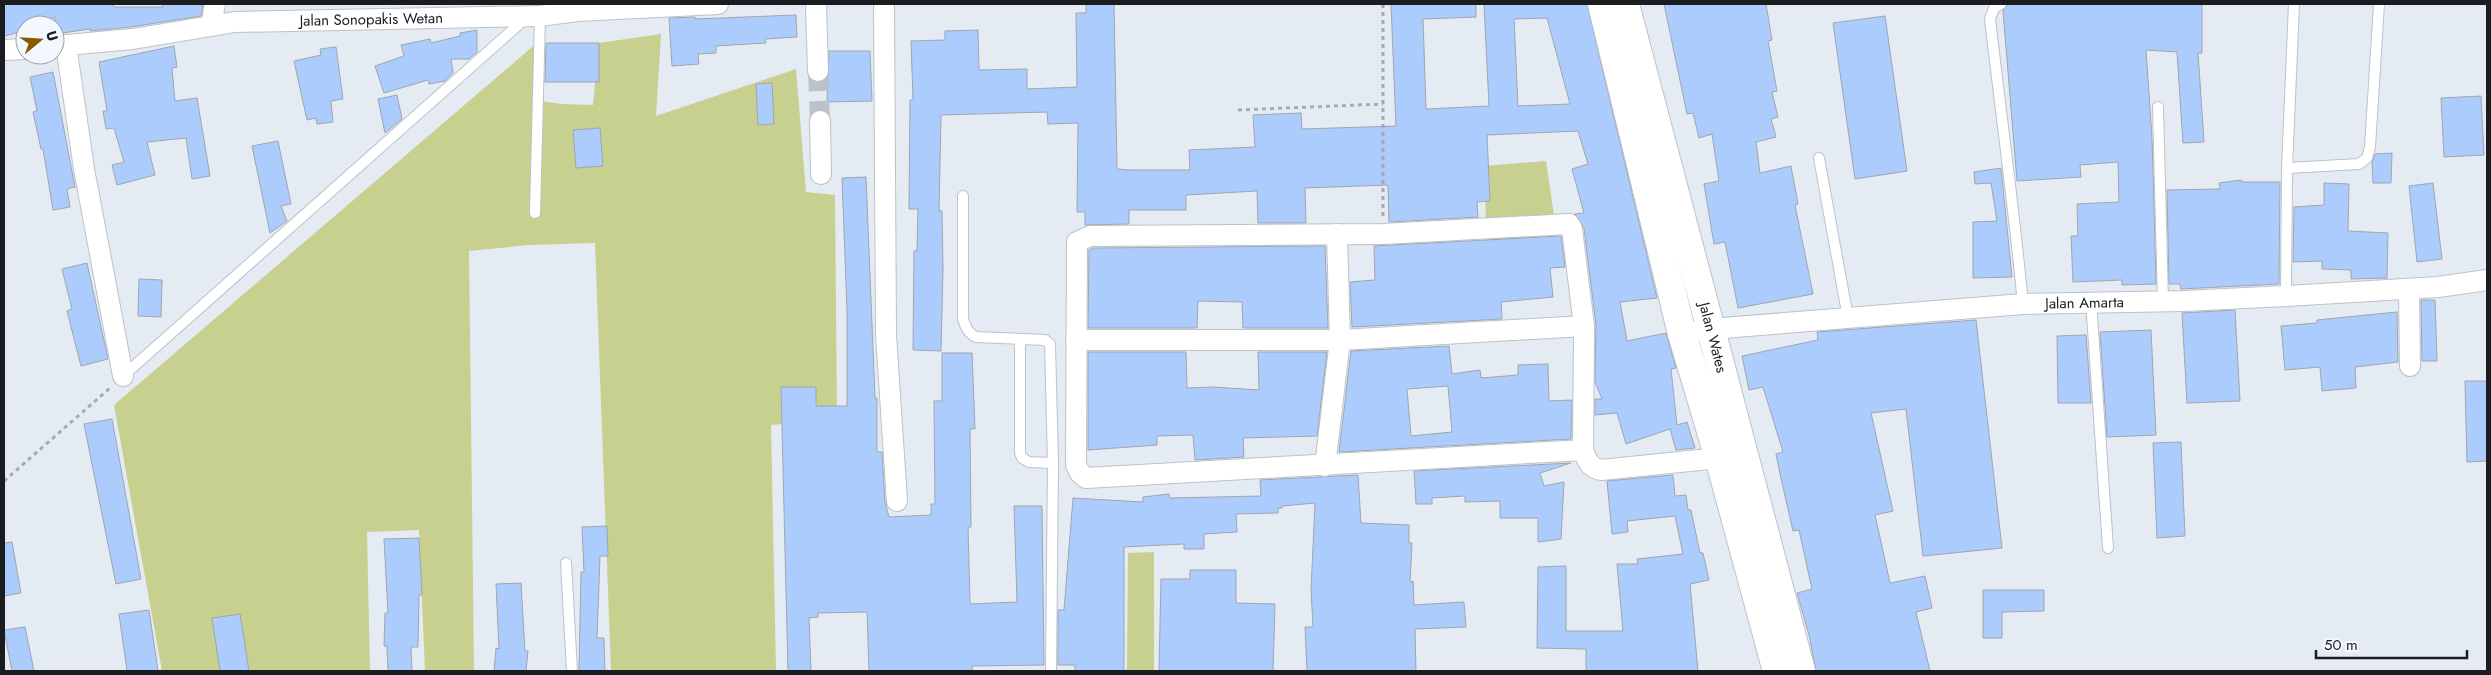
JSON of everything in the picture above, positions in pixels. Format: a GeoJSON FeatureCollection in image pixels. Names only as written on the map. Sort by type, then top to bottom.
{"type":"FeatureCollection","features":[{"type":"Feature","properties":{"kind":"main road","name":"Jalan Wates"},"geometry":{"type":"LineString","coordinates":[[1602,4],[1682,334],[1719,458],[1776,671]]}},
{"type":"Feature","properties":{"kind":"main road","name":"Jalan Wates"},"geometry":{"type":"LineString","coordinates":[[1625,4],[1801,671]]}},
{"type":"Feature","properties":{"kind":"street"},"geometry":{"type":"LineString","coordinates":[[211,26],[215,4]]}},
{"type":"Feature","properties":{"kind":"street","name":"Jalan Sonopakis Wetan"},"geometry":{"type":"LineString","coordinates":[[65,46],[133,40],[235,22],[496,10],[534,16],[600,7],[718,4]]}},
{"type":"Feature","properties":{"kind":"street"},"geometry":{"type":"LineString","coordinates":[[816,4],[818,71]]}},
{"type":"Feature","properties":{"kind":"street"},"geometry":{"type":"LineString","coordinates":[[884,4],[886,336],[897,501]]}},
{"type":"Feature","properties":{"kind":"street"},"geometry":{"type":"LineString","coordinates":[[64,65],[123,376]]}},
{"type":"Feature","properties":{"kind":"street"},"geometry":{"type":"LineString","coordinates":[[820,121],[821,174]]}},
{"type":"Feature","properties":{"kind":"street"},"geometry":{"type":"LineString","coordinates":[[1583,450],[1086,478],[1080,473],[1076,465],[1077,242],[1084,237],[1383,234],[1569,224],[1572,229],[1584,326],[1583,450],[1592,467],[1601,470],[1719,458]]}},
{"type":"Feature","properties":{"kind":"street"},"geometry":{"type":"LineString","coordinates":[[1325,466],[1340,340],[1336,234]]}},
{"type":"Feature","properties":{"kind":"street","name":"Jalan Amarta"},"geometry":{"type":"LineString","coordinates":[[1682,334],[1710,329],[2023,304],[2286,296],[2409,289],[2487,280]]}},
{"type":"Feature","properties":{"kind":"street"},"geometry":{"type":"LineString","coordinates":[[2409,289],[2410,366]]}},
{"type":"Feature","properties":{"kind":"street"},"geometry":{"type":"LineString","coordinates":[[1076,340],[1340,340],[1584,326]]}},
{"type":"Feature","properties":{"kind":"lane"},"geometry":{"type":"LineString","coordinates":[[2001,4],[1994,8],[1990,19],[2014,212],[2023,304]]}},
{"type":"Feature","properties":{"kind":"lane"},"geometry":{"type":"LineString","coordinates":[[2286,296],[2287,168],[2294,4]]}},
{"type":"Feature","properties":{"kind":"lane"},"geometry":{"type":"LineString","coordinates":[[2287,168],[2359,164],[2367,158],[2370,147],[2379,4]]}},
{"type":"Feature","properties":{"kind":"lane"},"geometry":{"type":"LineString","coordinates":[[534,16],[534,213]]}},
{"type":"Feature","properties":{"kind":"lane"},"geometry":{"type":"LineString","coordinates":[[123,376],[534,16]]}},
{"type":"Feature","properties":{"kind":"lane"},"geometry":{"type":"LineString","coordinates":[[2158,108],[2163,301]]}},
{"type":"Feature","properties":{"kind":"lane"},"geometry":{"type":"LineString","coordinates":[[1819,158],[1848,318]]}},
{"type":"Feature","properties":{"kind":"lane"},"geometry":{"type":"LineString","coordinates":[[963,196],[963,319],[966,328],[970,334],[976,337],[1045,340],[1051,346],[1053,463],[1051,671]]}},
{"type":"Feature","properties":{"kind":"lane"},"geometry":{"type":"LineString","coordinates":[[2091,301],[2108,548]]}},
{"type":"Feature","properties":{"kind":"lane"},"geometry":{"type":"LineString","coordinates":[[1020,339],[1020,453],[1022,458],[1029,462],[1053,463]]}},
{"type":"Feature","properties":{"kind":"lane"},"geometry":{"type":"LineString","coordinates":[[566,563],[572,671]]}},
{"type":"Feature","properties":{"kind":"path"},"geometry":{"type":"LineString","coordinates":[[1383,4],[1383,234]]}},
{"type":"Feature","properties":{"kind":"path"},"geometry":{"type":"LineString","coordinates":[[1238,110],[1383,104]]}},
{"type":"Feature","properties":{"kind":"path"},"geometry":{"type":"LineString","coordinates":[[4,481],[123,376]]}},
{"type":"Feature","properties":{"kind":"green space"},"geometry":{"type":"Polygon","coordinates":[[[661,34],[656,116],[796,69],[806,192],[835,195],[837,419],[771,425],[776,671],[611,671],[595,243],[529,245],[469,251],[474,671],[425,671],[419,530],[367,532],[370,671],[162,671],[114,405],[538,42],[535,100],[561,104],[593,105],[599,43],[661,34]]]}},
{"type":"Feature","properties":{"kind":"green space"},"geometry":{"type":"Polygon","coordinates":[[[1546,161],[1558,243],[1487,247],[1484,166],[1546,161]]]}},
{"type":"Feature","properties":{"kind":"green space"},"geometry":{"type":"Polygon","coordinates":[[[1154,552],[1154,671],[1127,671],[1128,553],[1154,552]]]}},
{"type":"Feature","properties":{"kind":"building"},"geometry":{"type":"Polygon","coordinates":[[[4,4],[113,4],[114,7],[163,7],[162,4],[203,4],[201,16],[131,27],[65,33],[65,15],[15,15],[15,33],[4,36],[4,4]]]}},
{"type":"Feature","properties":{"kind":"building"},"geometry":{"type":"Polygon","coordinates":[[[1086,4],[1114,4],[1117,169],[1190,170],[1189,150],[1255,147],[1253,115],[1301,113],[1302,129],[1396,126],[1391,4],[1476,4],[1476,17],[1423,19],[1426,109],[1489,106],[1484,4],[1587,4],[1657,298],[1620,302],[1627,341],[1666,333],[1676,368],[1671,369],[1677,425],[1687,422],[1695,448],[1676,450],[1670,429],[1626,444],[1617,413],[1595,415],[1595,399],[1602,399],[1595,382],[1596,325],[1584,228],[1575,214],[1584,213],[1572,169],[1588,164],[1578,131],[1487,135],[1490,201],[1477,202],[1478,217],[1389,222],[1388,185],[1305,188],[1306,223],[1258,223],[1257,191],[1186,195],[1186,210],[1129,210],[1129,224],[1085,225],[1085,212],[1077,212],[1078,123],[1048,124],[1047,112],[941,115],[939,211],[942,211],[943,267],[941,351],[913,350],[914,251],[917,251],[918,209],[909,209],[910,100],[913,100],[911,41],[945,40],[945,31],[978,30],[979,70],[1027,69],[1027,89],[1077,87],[1076,13],[1086,13],[1086,4]],[[1547,18],[1514,19],[1518,106],[1570,104],[1547,18]]]}},
{"type":"Feature","properties":{"kind":"building"},"geometry":{"type":"Polygon","coordinates":[[[1664,4],[1766,4],[1772,40],[1768,41],[1777,91],[1772,92],[1778,117],[1771,119],[1776,137],[1756,142],[1760,173],[1791,166],[1798,204],[1795,205],[1813,294],[1738,308],[1725,242],[1714,244],[1704,184],[1719,181],[1712,134],[1699,138],[1693,113],[1687,114],[1664,4]]]}},
{"type":"Feature","properties":{"kind":"building"},"geometry":{"type":"Polygon","coordinates":[[[2008,4],[2202,4],[2202,53],[2198,53],[2204,142],[2183,143],[2177,52],[2146,50],[2152,138],[2156,284],[2122,285],[2122,280],[2073,282],[2071,236],[2078,236],[2077,204],[2119,202],[2118,162],[2080,165],[2081,177],[2017,181],[2003,11],[2008,4]]]}},
{"type":"Feature","properties":{"kind":"building"},"geometry":{"type":"Polygon","coordinates":[[[796,15],[797,37],[765,39],[766,43],[716,46],[716,53],[698,54],[699,64],[672,66],[669,18],[695,17],[695,19],[796,15]]]}},
{"type":"Feature","properties":{"kind":"building"},"geometry":{"type":"Polygon","coordinates":[[[1885,16],[1907,171],[1855,179],[1833,23],[1885,16]]]}},
{"type":"Feature","properties":{"kind":"building"},"geometry":{"type":"Polygon","coordinates":[[[477,30],[477,52],[469,59],[451,59],[453,73],[445,81],[429,84],[428,80],[384,93],[375,66],[404,56],[401,45],[430,39],[431,43],[460,36],[460,33],[477,30]]]}},
{"type":"Feature","properties":{"kind":"building"},"geometry":{"type":"Polygon","coordinates":[[[546,43],[599,43],[599,82],[545,82],[546,43]]]}},
{"type":"Feature","properties":{"kind":"building"},"geometry":{"type":"Polygon","coordinates":[[[174,46],[177,67],[172,68],[175,101],[197,98],[210,176],[192,179],[186,138],[147,142],[155,175],[117,185],[112,165],[124,162],[114,128],[106,129],[103,111],[107,111],[99,62],[174,46]]]}},
{"type":"Feature","properties":{"kind":"building"},"geometry":{"type":"Polygon","coordinates":[[[336,47],[343,99],[331,101],[333,122],[317,124],[316,118],[307,120],[294,61],[321,55],[320,49],[336,47]]]}},
{"type":"Feature","properties":{"kind":"building"},"geometry":{"type":"Polygon","coordinates":[[[829,51],[870,51],[872,101],[827,102],[829,51]]]}},
{"type":"Feature","properties":{"kind":"building"},"geometry":{"type":"Polygon","coordinates":[[[53,72],[75,187],[67,189],[70,207],[53,210],[43,149],[41,149],[33,112],[37,111],[30,77],[53,72]]]}},
{"type":"Feature","properties":{"kind":"building"},"geometry":{"type":"Polygon","coordinates":[[[772,83],[774,124],[758,125],[756,84],[772,83]]]}},
{"type":"Feature","properties":{"kind":"building"},"geometry":{"type":"Polygon","coordinates":[[[397,95],[402,119],[385,133],[378,99],[397,95]]]}},
{"type":"Feature","properties":{"kind":"building"},"geometry":{"type":"Polygon","coordinates":[[[2481,96],[2484,155],[2444,157],[2441,98],[2481,96]]]}},
{"type":"Feature","properties":{"kind":"building"},"geometry":{"type":"Polygon","coordinates":[[[600,128],[603,166],[576,168],[573,130],[600,128]]]}},
{"type":"Feature","properties":{"kind":"building"},"geometry":{"type":"Polygon","coordinates":[[[278,141],[291,204],[281,206],[287,221],[270,233],[252,146],[278,141]]]}},
{"type":"Feature","properties":{"kind":"building"},"geometry":{"type":"Polygon","coordinates":[[[2392,153],[2391,183],[2373,183],[2372,162],[2375,154],[2392,153]]]}},
{"type":"Feature","properties":{"kind":"building"},"geometry":{"type":"Polygon","coordinates":[[[2001,168],[2012,277],[1973,278],[1973,222],[1997,221],[1991,183],[1975,184],[1974,172],[2001,168]]]}},
{"type":"Feature","properties":{"kind":"building"},"geometry":{"type":"Polygon","coordinates":[[[866,177],[875,398],[877,398],[877,452],[882,452],[885,502],[889,517],[931,515],[931,504],[935,504],[934,401],[942,401],[942,353],[972,353],[975,429],[970,429],[971,527],[968,527],[970,604],[1017,602],[1014,506],[1042,506],[1044,665],[972,666],[972,671],[869,671],[867,612],[818,613],[818,617],[809,618],[811,671],[788,671],[781,387],[816,387],[816,406],[847,406],[847,310],[842,178],[866,177]]]}},
{"type":"Feature","properties":{"kind":"building"},"geometry":{"type":"Polygon","coordinates":[[[2241,180],[2242,182],[2280,182],[2279,284],[2181,289],[2180,284],[2169,284],[2167,190],[2220,189],[2219,183],[2241,180]]]}},
{"type":"Feature","properties":{"kind":"building"},"geometry":{"type":"Polygon","coordinates":[[[2324,183],[2349,184],[2348,231],[2388,233],[2387,278],[2351,279],[2351,270],[2322,269],[2322,261],[2293,262],[2294,207],[2324,205],[2324,183]]]}},
{"type":"Feature","properties":{"kind":"building"},"geometry":{"type":"Polygon","coordinates":[[[2433,183],[2442,259],[2417,262],[2409,186],[2433,183]]]}},
{"type":"Feature","properties":{"kind":"building"},"geometry":{"type":"Polygon","coordinates":[[[1561,236],[1565,267],[1550,268],[1553,297],[1501,302],[1502,319],[1352,327],[1350,282],[1375,280],[1374,246],[1561,236]]]}},
{"type":"Feature","properties":{"kind":"building"},"geometry":{"type":"Polygon","coordinates":[[[1325,246],[1328,328],[1243,328],[1242,302],[1198,301],[1197,328],[1088,328],[1089,250],[1093,248],[1325,246]]]}},
{"type":"Feature","properties":{"kind":"building"},"geometry":{"type":"Polygon","coordinates":[[[87,263],[108,359],[81,366],[67,311],[72,309],[62,269],[87,263]]]}},
{"type":"Feature","properties":{"kind":"building"},"geometry":{"type":"Polygon","coordinates":[[[139,279],[162,280],[161,317],[138,316],[139,279]]]}},
{"type":"Feature","properties":{"kind":"building"},"geometry":{"type":"Polygon","coordinates":[[[2421,300],[2435,300],[2437,361],[2422,361],[2421,300]]]}},
{"type":"Feature","properties":{"kind":"building"},"geometry":{"type":"Polygon","coordinates":[[[2235,310],[2240,401],[2187,403],[2182,313],[2235,310]]]}},
{"type":"Feature","properties":{"kind":"building"},"geometry":{"type":"Polygon","coordinates":[[[2397,312],[2398,362],[2355,367],[2356,388],[2322,391],[2320,367],[2285,370],[2281,326],[2317,323],[2317,320],[2397,312]]]}},
{"type":"Feature","properties":{"kind":"building"},"geometry":{"type":"Polygon","coordinates":[[[1976,320],[2002,548],[1923,556],[1906,409],[1871,413],[1893,511],[1875,515],[1890,583],[1925,576],[1932,608],[1916,612],[1930,671],[1816,671],[1809,635],[1797,593],[1812,589],[1799,530],[1793,531],[1780,474],[1776,454],[1783,452],[1763,387],[1749,390],[1742,356],[1818,340],[1817,332],[1976,320]]]}},
{"type":"Feature","properties":{"kind":"building"},"geometry":{"type":"Polygon","coordinates":[[[2151,330],[2156,435],[2107,437],[2100,332],[2151,330]]]}},
{"type":"Feature","properties":{"kind":"building"},"geometry":{"type":"Polygon","coordinates":[[[2086,335],[2091,403],[2058,403],[2057,336],[2086,335]]]}},
{"type":"Feature","properties":{"kind":"building"},"geometry":{"type":"Polygon","coordinates":[[[1449,346],[1452,374],[1480,370],[1481,378],[1518,375],[1518,365],[1548,364],[1549,401],[1572,400],[1571,439],[1339,452],[1351,351],[1449,346]],[[1448,386],[1407,389],[1411,436],[1452,432],[1448,386]]]}},
{"type":"Feature","properties":{"kind":"building"},"geometry":{"type":"Polygon","coordinates":[[[1088,352],[1186,352],[1187,388],[1213,387],[1259,390],[1258,352],[1327,352],[1317,436],[1243,438],[1244,457],[1195,460],[1193,435],[1157,436],[1157,445],[1088,450],[1088,352]]]}},
{"type":"Feature","properties":{"kind":"building"},"geometry":{"type":"Polygon","coordinates":[[[2465,381],[2487,381],[2487,461],[2467,462],[2465,381]]]}},
{"type":"Feature","properties":{"kind":"building"},"geometry":{"type":"Polygon","coordinates":[[[112,419],[141,579],[116,584],[84,424],[112,419]]]}},
{"type":"Feature","properties":{"kind":"building"},"geometry":{"type":"Polygon","coordinates":[[[2181,442],[2185,536],[2157,538],[2153,443],[2181,442]]]}},
{"type":"Feature","properties":{"kind":"building"},"geometry":{"type":"Polygon","coordinates":[[[1571,463],[1540,473],[1544,486],[1564,482],[1561,539],[1538,542],[1538,518],[1500,518],[1500,501],[1465,502],[1465,496],[1432,498],[1432,504],[1416,504],[1414,471],[1571,463]]]}},
{"type":"Feature","properties":{"kind":"building"},"geometry":{"type":"Polygon","coordinates":[[[1358,475],[1361,523],[1409,525],[1409,543],[1412,543],[1410,582],[1413,581],[1414,605],[1464,602],[1466,627],[1415,629],[1416,671],[1307,671],[1305,627],[1313,627],[1311,590],[1315,503],[1282,506],[1282,508],[1278,508],[1278,513],[1236,514],[1237,532],[1204,534],[1204,549],[1184,549],[1184,544],[1124,547],[1124,671],[1075,671],[1075,665],[1058,665],[1058,610],[1064,610],[1073,498],[1143,502],[1143,497],[1169,494],[1170,498],[1261,496],[1260,480],[1358,475]]]}},
{"type":"Feature","properties":{"kind":"building"},"geometry":{"type":"Polygon","coordinates":[[[1673,475],[1675,496],[1686,495],[1688,510],[1691,510],[1700,553],[1703,553],[1709,580],[1690,584],[1698,671],[1586,671],[1586,649],[1537,648],[1538,567],[1566,566],[1566,631],[1623,631],[1617,564],[1638,564],[1637,559],[1683,554],[1675,516],[1627,521],[1628,532],[1612,534],[1607,481],[1673,475]]]}},
{"type":"Feature","properties":{"kind":"building"},"geometry":{"type":"Polygon","coordinates":[[[607,526],[608,556],[600,556],[597,638],[604,638],[605,671],[579,671],[581,572],[584,572],[582,527],[607,526]]]}},
{"type":"Feature","properties":{"kind":"building"},"geometry":{"type":"Polygon","coordinates":[[[419,538],[422,595],[419,595],[418,647],[411,647],[412,671],[388,671],[387,646],[384,646],[385,613],[388,613],[384,539],[419,538]]]}},
{"type":"Feature","properties":{"kind":"building"},"geometry":{"type":"Polygon","coordinates":[[[12,542],[21,593],[4,596],[4,543],[12,542]]]}},
{"type":"Feature","properties":{"kind":"building"},"geometry":{"type":"Polygon","coordinates":[[[1190,570],[1236,570],[1236,603],[1275,604],[1273,671],[1159,671],[1161,579],[1190,579],[1190,570]]]}},
{"type":"Feature","properties":{"kind":"building"},"geometry":{"type":"Polygon","coordinates":[[[521,583],[525,651],[528,651],[526,671],[494,671],[496,648],[499,649],[496,584],[521,583]]]}},
{"type":"Feature","properties":{"kind":"building"},"geometry":{"type":"Polygon","coordinates":[[[1983,590],[2044,590],[2044,611],[2002,612],[2002,638],[1983,638],[1983,590]]]}},
{"type":"Feature","properties":{"kind":"building"},"geometry":{"type":"Polygon","coordinates":[[[149,610],[158,671],[127,671],[119,614],[149,610]]]}},
{"type":"Feature","properties":{"kind":"building"},"geometry":{"type":"Polygon","coordinates":[[[240,614],[249,671],[220,671],[212,618],[240,614]]]}},
{"type":"Feature","properties":{"kind":"building"},"geometry":{"type":"Polygon","coordinates":[[[25,627],[34,671],[12,671],[4,630],[25,627]]]}},
{"type":"Feature","properties":{"kind":"tunnel"},"geometry":{"type":"LineString","coordinates":[[818,71],[820,121]]}}]}
